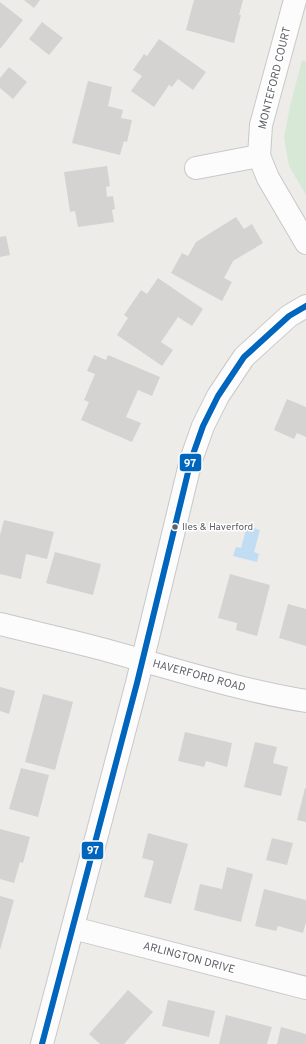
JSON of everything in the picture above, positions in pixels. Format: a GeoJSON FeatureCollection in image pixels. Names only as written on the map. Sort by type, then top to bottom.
{"type":"FeatureCollection","features":[{"type":"Feature","properties":{"kind":"street","name":"MONTEFORD COURT"},"geometry":{"type":"LineString","coordinates":[[295,0],[261,125],[259,156],[268,178],[306,243]]}},
{"type":"Feature","properties":{"kind":"street"},"geometry":{"type":"LineString","coordinates":[[196,168],[259,156]]}},
{"type":"Feature","properties":{"kind":"street"},"geometry":{"type":"LineString","coordinates":[[42,1044],[142,661],[191,460],[203,426],[218,396],[244,357],[289,316],[306,306]]}},
{"type":"Feature","properties":{"kind":"street","name":"HAVERFORD ROAD"},"geometry":{"type":"LineString","coordinates":[[0,624],[248,689],[306,701]]}},
{"type":"Feature","properties":{"kind":"street","name":"ARLINGTON DRIVE"},"geometry":{"type":"LineString","coordinates":[[72,928],[306,988]]}},
{"type":"Feature","properties":{"kind":"green space"},"geometry":{"type":"Polygon","coordinates":[[[302,60],[306,61],[306,195],[289,166],[284,138],[290,106],[302,60]]]}},
{"type":"Feature","properties":{"kind":"water"},"geometry":{"type":"Polygon","coordinates":[[[247,526],[260,530],[254,552],[259,554],[257,562],[233,556],[236,547],[241,548],[247,526]]]}},
{"type":"Feature","properties":{"kind":"building"},"geometry":{"type":"Polygon","coordinates":[[[24,0],[40,0],[34,8],[24,0]]]}},
{"type":"Feature","properties":{"kind":"building"},"geometry":{"type":"Polygon","coordinates":[[[194,0],[243,0],[234,43],[186,30],[194,0]]]}},
{"type":"Feature","properties":{"kind":"building"},"geometry":{"type":"Polygon","coordinates":[[[0,2],[23,20],[0,49],[0,2]]]}},
{"type":"Feature","properties":{"kind":"building"},"geometry":{"type":"Polygon","coordinates":[[[42,22],[63,38],[49,55],[29,39],[42,22]]]}},
{"type":"Feature","properties":{"kind":"building"},"geometry":{"type":"Polygon","coordinates":[[[159,39],[206,72],[193,90],[178,79],[172,87],[169,85],[154,107],[131,91],[142,76],[133,70],[144,54],[147,56],[159,39]]]}},
{"type":"Feature","properties":{"kind":"building"},"geometry":{"type":"Polygon","coordinates":[[[9,67],[27,82],[13,99],[0,88],[0,78],[9,67]]]}},
{"type":"Feature","properties":{"kind":"building"},"geometry":{"type":"Polygon","coordinates":[[[88,81],[112,87],[108,106],[123,110],[121,118],[132,120],[127,142],[124,141],[120,155],[72,143],[88,81]]]}},
{"type":"Feature","properties":{"kind":"building"},"geometry":{"type":"Polygon","coordinates":[[[107,166],[110,186],[106,187],[107,197],[113,196],[115,209],[112,210],[114,222],[78,227],[75,211],[70,212],[64,172],[107,166]]]}},
{"type":"Feature","properties":{"kind":"building"},"geometry":{"type":"Polygon","coordinates":[[[236,217],[244,229],[252,224],[263,243],[233,261],[224,278],[232,282],[222,301],[171,273],[182,253],[188,256],[196,242],[236,217]]]}},
{"type":"Feature","properties":{"kind":"building"},"geometry":{"type":"Polygon","coordinates":[[[6,236],[10,255],[0,257],[0,237],[6,236]]]}},
{"type":"Feature","properties":{"kind":"building"},"geometry":{"type":"Polygon","coordinates":[[[158,278],[203,309],[192,326],[178,317],[161,342],[173,350],[162,366],[117,335],[128,318],[124,315],[141,290],[147,294],[158,278]]]}},
{"type":"Feature","properties":{"kind":"building"},"geometry":{"type":"Polygon","coordinates":[[[94,355],[106,360],[108,355],[160,377],[152,396],[138,390],[126,417],[141,423],[132,442],[81,420],[89,402],[84,400],[95,374],[87,371],[94,355]]]}},
{"type":"Feature","properties":{"kind":"building"},"geometry":{"type":"Polygon","coordinates":[[[287,399],[306,407],[306,437],[297,433],[294,439],[274,430],[287,399]]]}},
{"type":"Feature","properties":{"kind":"building"},"geometry":{"type":"Polygon","coordinates":[[[4,520],[54,532],[47,559],[26,554],[21,579],[0,574],[0,535],[4,520]]]}},
{"type":"Feature","properties":{"kind":"building"},"geometry":{"type":"Polygon","coordinates":[[[55,552],[101,564],[93,595],[46,583],[55,552]]]}},
{"type":"Feature","properties":{"kind":"building"},"geometry":{"type":"Polygon","coordinates":[[[230,574],[270,585],[257,636],[236,630],[237,623],[218,618],[230,574]]]}},
{"type":"Feature","properties":{"kind":"building"},"geometry":{"type":"Polygon","coordinates":[[[288,604],[306,609],[306,646],[279,638],[288,604]]]}},
{"type":"Feature","properties":{"kind":"building"},"geometry":{"type":"Polygon","coordinates":[[[0,687],[15,691],[9,714],[0,711],[0,687]]]}},
{"type":"Feature","properties":{"kind":"building"},"geometry":{"type":"Polygon","coordinates":[[[43,694],[73,702],[55,770],[25,762],[43,694]]]}},
{"type":"Feature","properties":{"kind":"building"},"geometry":{"type":"Polygon","coordinates":[[[185,732],[232,743],[227,767],[206,761],[204,767],[178,761],[185,732]]]}},
{"type":"Feature","properties":{"kind":"building"},"geometry":{"type":"Polygon","coordinates":[[[255,742],[277,747],[273,763],[288,767],[281,796],[244,787],[255,742]]]}},
{"type":"Feature","properties":{"kind":"building"},"geometry":{"type":"Polygon","coordinates":[[[21,768],[49,775],[38,817],[9,809],[21,768]]]}},
{"type":"Feature","properties":{"kind":"building"},"geometry":{"type":"Polygon","coordinates":[[[306,788],[306,822],[297,820],[306,788]]]}},
{"type":"Feature","properties":{"kind":"building"},"geometry":{"type":"Polygon","coordinates":[[[0,829],[30,837],[23,863],[20,862],[14,883],[0,879],[0,829]]]}},
{"type":"Feature","properties":{"kind":"building"},"geometry":{"type":"Polygon","coordinates":[[[148,833],[188,844],[171,904],[144,897],[154,861],[142,858],[148,833]]]}},
{"type":"Feature","properties":{"kind":"building"},"geometry":{"type":"Polygon","coordinates":[[[272,838],[293,843],[287,865],[266,860],[272,838]]]}},
{"type":"Feature","properties":{"kind":"building"},"geometry":{"type":"Polygon","coordinates":[[[227,867],[253,874],[241,922],[194,910],[200,884],[222,889],[227,867]]]}},
{"type":"Feature","properties":{"kind":"building"},"geometry":{"type":"Polygon","coordinates":[[[264,889],[306,900],[306,922],[303,933],[278,926],[276,931],[255,926],[264,889]]]}},
{"type":"Feature","properties":{"kind":"building"},"geometry":{"type":"Polygon","coordinates":[[[0,896],[14,900],[0,950],[0,896]]]}},
{"type":"Feature","properties":{"kind":"building"},"geometry":{"type":"Polygon","coordinates":[[[128,990],[153,1012],[124,1044],[100,1044],[89,1034],[128,990]]]}},
{"type":"Feature","properties":{"kind":"building"},"geometry":{"type":"Polygon","coordinates":[[[168,1000],[215,1011],[209,1037],[162,1026],[168,1000]]]}},
{"type":"Feature","properties":{"kind":"building"},"geometry":{"type":"Polygon","coordinates":[[[226,1015],[272,1027],[267,1044],[219,1044],[226,1015]]]}},
{"type":"Feature","properties":{"kind":"building"},"geometry":{"type":"Polygon","coordinates":[[[281,1027],[306,1034],[306,1044],[277,1044],[281,1027]]]}},
{"type":"Feature","properties":{"kind":"transit line","name":"97"},"geometry":{"type":"LineString","coordinates":[[42,1044],[137,683],[191,460],[203,426],[218,396],[244,357],[289,316],[306,306]]}},
{"type":"Feature","properties":{"kind":"place","name":"Iles & Haverford"},"geometry":{"type":"Point","coordinates":[175,527]}}]}
